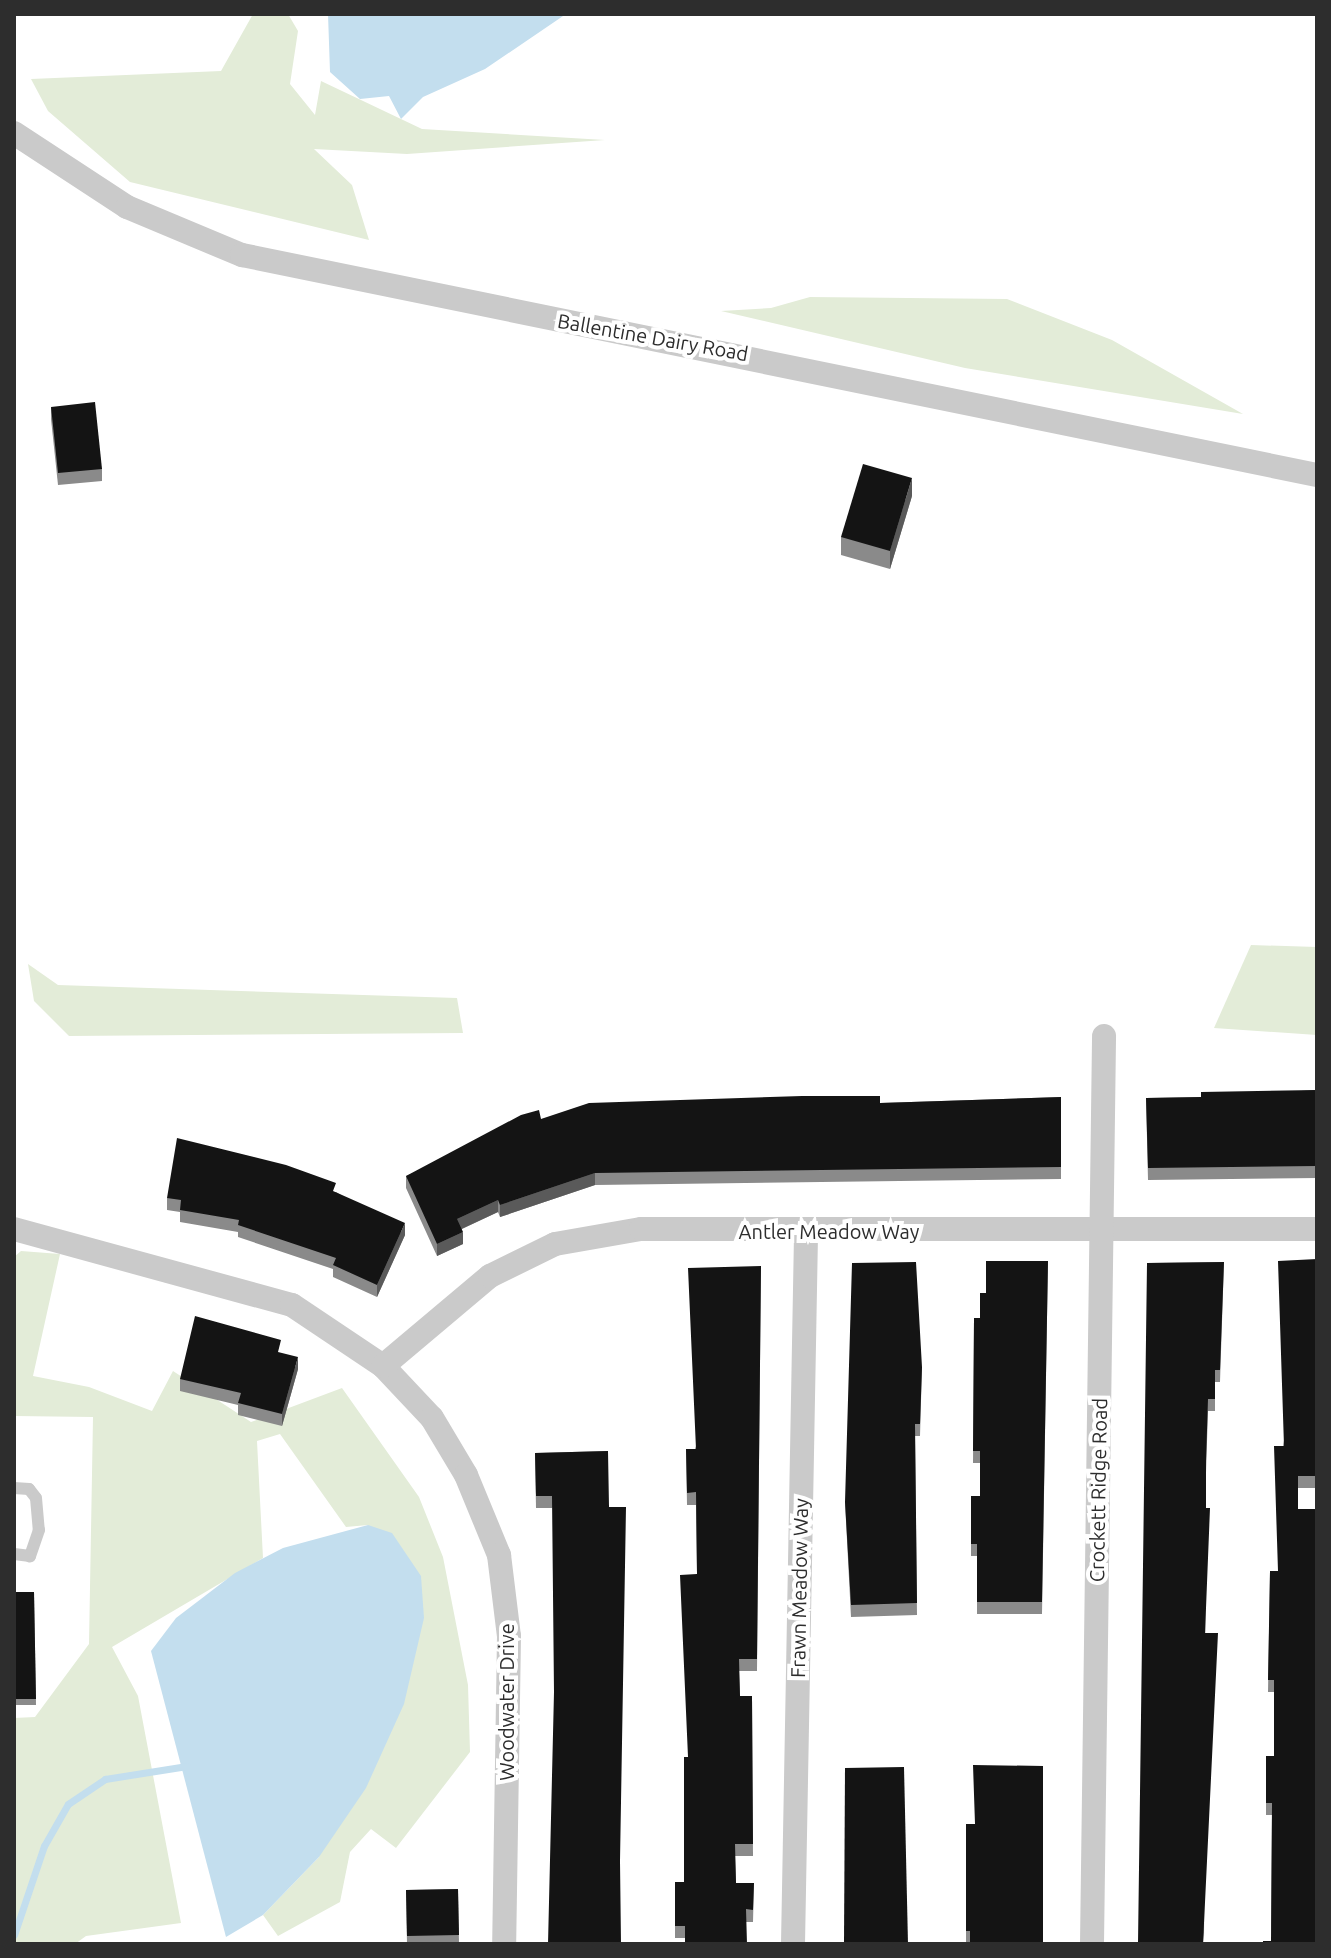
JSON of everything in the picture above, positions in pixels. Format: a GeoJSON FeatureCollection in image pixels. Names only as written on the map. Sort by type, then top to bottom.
{"type":"FeatureCollection","features":[{"type":"Feature","properties":{"kind":"street","name":"Ballentine Dairy Road"},"geometry":{"type":"LineString","coordinates":[[14,133],[127,207],[242,255],[1317,475]]}},
{"type":"Feature","properties":{"kind":"street","name":"Crockett Ridge Road"},"geometry":{"type":"LineString","coordinates":[[1092,1944],[1104,1036]]}},
{"type":"Feature","properties":{"kind":"street","name":"Woodwater Drive"},"geometry":{"type":"LineString","coordinates":[[14,1229],[292,1305],[383,1366],[432,1418],[466,1475],[499,1555],[509,1636],[504,1944]]}},
{"type":"Feature","properties":{"kind":"street","name":"Antler Meadow Way"},"geometry":{"type":"LineString","coordinates":[[383,1366],[490,1276],[555,1244],[641,1229],[806,1232],[1317,1229]]}},
{"type":"Feature","properties":{"kind":"street","name":"Frawn Meadow Way"},"geometry":{"type":"LineString","coordinates":[[793,1944],[806,1232]]}},
{"type":"Feature","properties":{"kind":"lane"},"geometry":{"type":"LineString","coordinates":[[14,1488],[29,1489],[36,1498],[39,1530],[30,1556],[14,1554]]}},
{"type":"Feature","properties":{"kind":"green space"},"geometry":{"type":"Polygon","coordinates":[[[253,14],[288,14],[298,31],[290,84],[315,115],[321,81],[422,129],[605,140],[407,154],[314,149],[352,185],[369,240],[130,182],[48,111],[31,79],[221,71],[253,14]]]}},
{"type":"Feature","properties":{"kind":"green space"},"geometry":{"type":"Polygon","coordinates":[[[810,297],[1007,299],[1112,340],[1243,414],[965,368],[721,311],[771,308],[810,297]]]}},
{"type":"Feature","properties":{"kind":"green space"},"geometry":{"type":"Polygon","coordinates":[[[1251,945],[1317,947],[1317,1035],[1214,1028],[1251,945]]]}},
{"type":"Feature","properties":{"kind":"green space"},"geometry":{"type":"Polygon","coordinates":[[[28,964],[58,985],[457,998],[463,1033],[69,1036],[34,1001],[28,964]]]}},
{"type":"Feature","properties":{"kind":"green space"},"geometry":{"type":"Polygon","coordinates":[[[21,1251],[60,1254],[33,1376],[89,1387],[152,1411],[173,1371],[251,1422],[342,1388],[419,1497],[443,1557],[468,1685],[470,1752],[396,1848],[371,1829],[350,1852],[340,1902],[278,1936],[263,1915],[319,1857],[368,1525],[346,1527],[280,1434],[257,1441],[263,1558],[112,1647],[138,1696],[181,1923],[86,1936],[75,1944],[14,1944],[14,1718],[35,1717],[89,1644],[93,1417],[14,1416],[14,1257],[21,1251]]]}},
{"type":"Feature","properties":{"kind":"water"},"geometry":{"type":"Polygon","coordinates":[[[328,14],[566,14],[485,69],[423,97],[401,119],[389,96],[360,99],[330,72],[328,14]]]}},
{"type":"Feature","properties":{"kind":"water"},"geometry":{"type":"Polygon","coordinates":[[[368,1525],[392,1533],[421,1576],[424,1618],[404,1704],[366,1788],[319,1857],[263,1915],[226,1937],[151,1651],[176,1618],[235,1573],[283,1548],[368,1525]]]}},
{"type":"Feature","properties":{"kind":"building"},"geometry":{"type":"Polygon","coordinates":[[[95,402],[102,469],[58,473],[51,407],[95,402]]]}},
{"type":"Feature","properties":{"kind":"building"},"geometry":{"type":"Polygon","coordinates":[[[863,464],[912,478],[890,551],[841,537],[863,464]]]}},
{"type":"Feature","properties":{"kind":"building"},"geometry":{"type":"Polygon","coordinates":[[[1317,1090],[1317,1166],[1148,1168],[1146,1098],[1201,1097],[1201,1092],[1317,1090]]]}},
{"type":"Feature","properties":{"kind":"building"},"geometry":{"type":"Polygon","coordinates":[[[880,1096],[880,1103],[1061,1097],[1061,1167],[595,1173],[500,1205],[498,1200],[457,1219],[463,1232],[437,1244],[406,1176],[521,1115],[539,1110],[541,1119],[589,1103],[880,1096]]]}},
{"type":"Feature","properties":{"kind":"building"},"geometry":{"type":"Polygon","coordinates":[[[177,1138],[286,1165],[336,1183],[333,1191],[405,1223],[377,1285],[333,1265],[336,1258],[238,1225],[239,1220],[180,1210],[181,1200],[167,1198],[177,1138]]]}},
{"type":"Feature","properties":{"kind":"building"},"geometry":{"type":"Polygon","coordinates":[[[1317,1259],[1317,1476],[1298,1476],[1298,1509],[1317,1509],[1317,1944],[1263,1944],[1263,1941],[1271,1941],[1272,1803],[1266,1803],[1266,1756],[1274,1756],[1274,1680],[1268,1680],[1270,1571],[1278,1571],[1274,1446],[1284,1446],[1278,1261],[1317,1259]]]}},
{"type":"Feature","properties":{"kind":"building"},"geometry":{"type":"Polygon","coordinates":[[[986,1261],[1048,1261],[1042,1602],[977,1602],[977,1544],[971,1544],[971,1496],[980,1496],[980,1451],[973,1451],[974,1318],[980,1318],[980,1293],[986,1293],[986,1261]]]}},
{"type":"Feature","properties":{"kind":"building"},"geometry":{"type":"Polygon","coordinates":[[[916,1262],[922,1367],[920,1424],[915,1424],[917,1603],[851,1605],[845,1502],[852,1263],[916,1262]]]}},
{"type":"Feature","properties":{"kind":"building"},"geometry":{"type":"Polygon","coordinates":[[[1224,1262],[1220,1370],[1215,1370],[1215,1399],[1208,1399],[1206,1461],[1206,1508],[1210,1508],[1205,1633],[1218,1633],[1203,1944],[1138,1944],[1147,1263],[1224,1262]]]}},
{"type":"Feature","properties":{"kind":"building"},"geometry":{"type":"Polygon","coordinates":[[[761,1266],[757,1659],[739,1659],[740,1696],[752,1696],[753,1844],[735,1844],[736,1883],[754,1883],[753,1910],[746,1909],[747,1944],[685,1944],[685,1926],[675,1926],[675,1882],[684,1882],[684,1757],[688,1757],[680,1575],[697,1574],[696,1492],[687,1493],[686,1449],[696,1449],[688,1268],[761,1266]]]}},
{"type":"Feature","properties":{"kind":"building"},"geometry":{"type":"Polygon","coordinates":[[[195,1316],[281,1340],[278,1352],[298,1357],[282,1414],[238,1403],[241,1393],[180,1379],[195,1316]]]}},
{"type":"Feature","properties":{"kind":"building"},"geometry":{"type":"Polygon","coordinates":[[[608,1451],[609,1507],[626,1507],[621,1944],[548,1944],[554,1692],[552,1496],[536,1496],[535,1453],[608,1451]]]}},
{"type":"Feature","properties":{"kind":"building"},"geometry":{"type":"Polygon","coordinates":[[[14,1592],[34,1592],[36,1699],[14,1699],[14,1592]]]}},
{"type":"Feature","properties":{"kind":"building"},"geometry":{"type":"Polygon","coordinates":[[[973,1765],[1043,1766],[1043,1944],[970,1944],[970,1931],[966,1931],[966,1824],[975,1824],[973,1765]]]}},
{"type":"Feature","properties":{"kind":"building"},"geometry":{"type":"Polygon","coordinates":[[[904,1767],[908,1944],[844,1944],[845,1768],[904,1767]]]}},
{"type":"Feature","properties":{"kind":"building"},"geometry":{"type":"Polygon","coordinates":[[[458,1889],[459,1935],[407,1936],[406,1890],[458,1889]]]}},
{"type":"Feature","properties":{"kind":"waterway"},"geometry":{"type":"LineString","coordinates":[[14,1935],[44,1846],[68,1804],[105,1779],[187,1766]]}}]}
